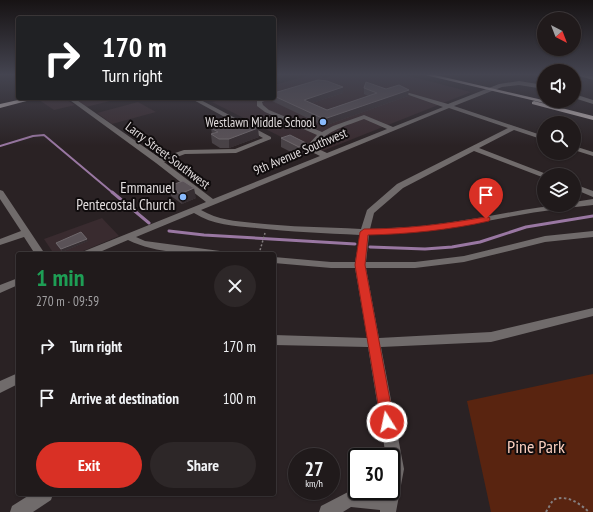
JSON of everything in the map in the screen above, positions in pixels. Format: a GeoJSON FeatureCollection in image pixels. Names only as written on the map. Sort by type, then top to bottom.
{"type":"FeatureCollection","features":[{"type":"Feature","properties":{"kind":"main road"},"geometry":{"type":"LineString","coordinates":[[512,98],[593,119]]}},
{"type":"Feature","properties":{"kind":"main road"},"geometry":{"type":"LineString","coordinates":[[0,106],[26,100]]}},
{"type":"Feature","properties":{"kind":"main road"},"geometry":{"type":"LineString","coordinates":[[575,108],[593,112]]}},
{"type":"Feature","properties":{"kind":"street"},"geometry":{"type":"LineString","coordinates":[[425,98],[537,136]]}},
{"type":"Feature","properties":{"kind":"street","name":"9th Avenue Southwest"},"geometry":{"type":"LineString","coordinates":[[91,252],[392,128],[470,98]]}},
{"type":"Feature","properties":{"kind":"street"},"geometry":{"type":"LineString","coordinates":[[581,98],[593,102]]}},
{"type":"Feature","properties":{"kind":"street","name":"Larry Street Southwest"},"geometry":{"type":"LineString","coordinates":[[73,100],[159,162],[212,203]]}},
{"type":"Feature","properties":{"kind":"street"},"geometry":{"type":"LineString","coordinates":[[159,162],[184,152],[236,151],[269,138],[197,100]]}},
{"type":"Feature","properties":{"kind":"street"},"geometry":{"type":"LineString","coordinates":[[262,100],[259,101],[260,106],[273,114],[322,134]]}},
{"type":"Feature","properties":{"kind":"street"},"geometry":{"type":"LineString","coordinates":[[326,156],[312,148],[314,143],[322,134],[364,117],[392,128]]}},
{"type":"Feature","properties":{"kind":"street"},"geometry":{"type":"LineString","coordinates":[[327,512],[350,499],[388,507],[396,469],[360,265],[364,232],[370,212],[400,186],[514,128]]}},
{"type":"Feature","properties":{"kind":"street"},"geometry":{"type":"LineString","coordinates":[[474,148],[537,172]]}},
{"type":"Feature","properties":{"kind":"street"},"geometry":{"type":"LineString","coordinates":[[581,150],[593,154]]}},
{"type":"Feature","properties":{"kind":"street"},"geometry":{"type":"LineString","coordinates":[[581,189],[593,194]]}},
{"type":"Feature","properties":{"kind":"street"},"geometry":{"type":"LineString","coordinates":[[1,197],[39,252]]}},
{"type":"Feature","properties":{"kind":"street"},"geometry":{"type":"LineString","coordinates":[[195,210],[208,218],[222,222],[277,228],[400,232],[593,202]]}},
{"type":"Feature","properties":{"kind":"street"},"geometry":{"type":"LineString","coordinates":[[0,242],[26,233]]}},
{"type":"Feature","properties":{"kind":"street"},"geometry":{"type":"LineString","coordinates":[[276,260],[331,265],[415,265],[464,259],[545,239],[593,234]]}},
{"type":"Feature","properties":{"kind":"street"},"geometry":{"type":"LineString","coordinates":[[128,237],[143,244],[205,252]]}},
{"type":"Feature","properties":{"kind":"street"},"geometry":{"type":"LineString","coordinates":[[0,289],[16,282]]}},
{"type":"Feature","properties":{"kind":"street"},"geometry":{"type":"LineString","coordinates":[[276,340],[374,343],[491,337],[593,312]]}},
{"type":"Feature","properties":{"kind":"street"},"geometry":{"type":"LineString","coordinates":[[0,387],[16,379]]}},
{"type":"Feature","properties":{"kind":"street"},"geometry":{"type":"LineString","coordinates":[[18,512],[42,496]]}},
{"type":"Feature","properties":{"kind":"path"},"geometry":{"type":"LineString","coordinates":[[259,252],[264,235]]}},
{"type":"Feature","properties":{"kind":"path"},"geometry":{"type":"LineString","coordinates":[[546,512],[550,503],[554,499],[558,498],[564,498],[575,502],[589,512]]}},
{"type":"Feature","properties":{"kind":"shaded area","name":"Westlawn Middle School"},"geometry":{"type":"Polygon","coordinates":[[[276,98],[456,98],[315,154],[212,102],[220,100],[276,100],[276,98]]]}},
{"type":"Feature","properties":{"kind":"shaded area"},"geometry":{"type":"Polygon","coordinates":[[[39,100],[67,100],[75,105],[54,110],[39,100]]]}},
{"type":"Feature","properties":{"kind":"shaded area"},"geometry":{"type":"Polygon","coordinates":[[[77,100],[114,100],[86,107],[77,100]]]}},
{"type":"Feature","properties":{"kind":"shaded area"},"geometry":{"type":"Polygon","coordinates":[[[138,102],[156,112],[112,124],[97,113],[138,102]]]}},
{"type":"Feature","properties":{"kind":"shaded area"},"geometry":{"type":"Polygon","coordinates":[[[102,218],[119,236],[81,252],[53,252],[44,239],[102,218]]]}},
{"type":"Feature","properties":{"kind":"green space","name":"Pine Park"},"geometry":{"type":"Polygon","coordinates":[[[593,374],[593,512],[491,512],[467,401],[593,374]]]}},
{"type":"Feature","properties":{"kind":"building"},"geometry":{"type":"Polygon","coordinates":[[[278,98],[310,98],[304,100],[327,110],[363,98],[386,98],[324,119],[278,98]]]}},
{"type":"Feature","properties":{"kind":"building"},"geometry":{"type":"Polygon","coordinates":[[[241,120],[258,128],[229,139],[219,139],[211,134],[218,132],[211,128],[241,120]]]}},
{"type":"Feature","properties":{"kind":"building"},"geometry":{"type":"Polygon","coordinates":[[[290,135],[308,144],[299,147],[281,138],[290,135]]]}},
{"type":"Feature","properties":{"kind":"building"},"geometry":{"type":"Polygon","coordinates":[[[183,181],[194,188],[180,194],[169,186],[183,181]]]}},
{"type":"Feature","properties":{"kind":"building"},"geometry":{"type":"Polygon","coordinates":[[[81,232],[87,239],[61,249],[56,243],[81,232]]]}},
{"type":"Feature","properties":{"kind":"waterway"},"geometry":{"type":"LineString","coordinates":[[0,146],[33,136],[44,135],[113,193]]}},
{"type":"Feature","properties":{"kind":"waterway"},"geometry":{"type":"LineString","coordinates":[[112,192],[149,223]]}},
{"type":"Feature","properties":{"kind":"waterway"},"geometry":{"type":"LineString","coordinates":[[370,247],[425,249],[452,247],[480,242],[526,227],[593,216]]}},
{"type":"Feature","properties":{"kind":"waterway"},"geometry":{"type":"LineString","coordinates":[[169,231],[204,235],[355,244]]}},
{"type":"Feature","properties":{"kind":"place","name":"Westlawn Middle School"},"geometry":{"type":"Point","coordinates":[323,122]}},
{"type":"Feature","properties":{"kind":"place","name":"Emmanuel Pentecostal Church"},"geometry":{"type":"Point","coordinates":[183,197]}},
{"type":"Feature","properties":{"kind":"route"},"geometry":{"type":"LineString","coordinates":[[387,422],[360,265],[364,232],[400,232],[486,219]]}}]}
